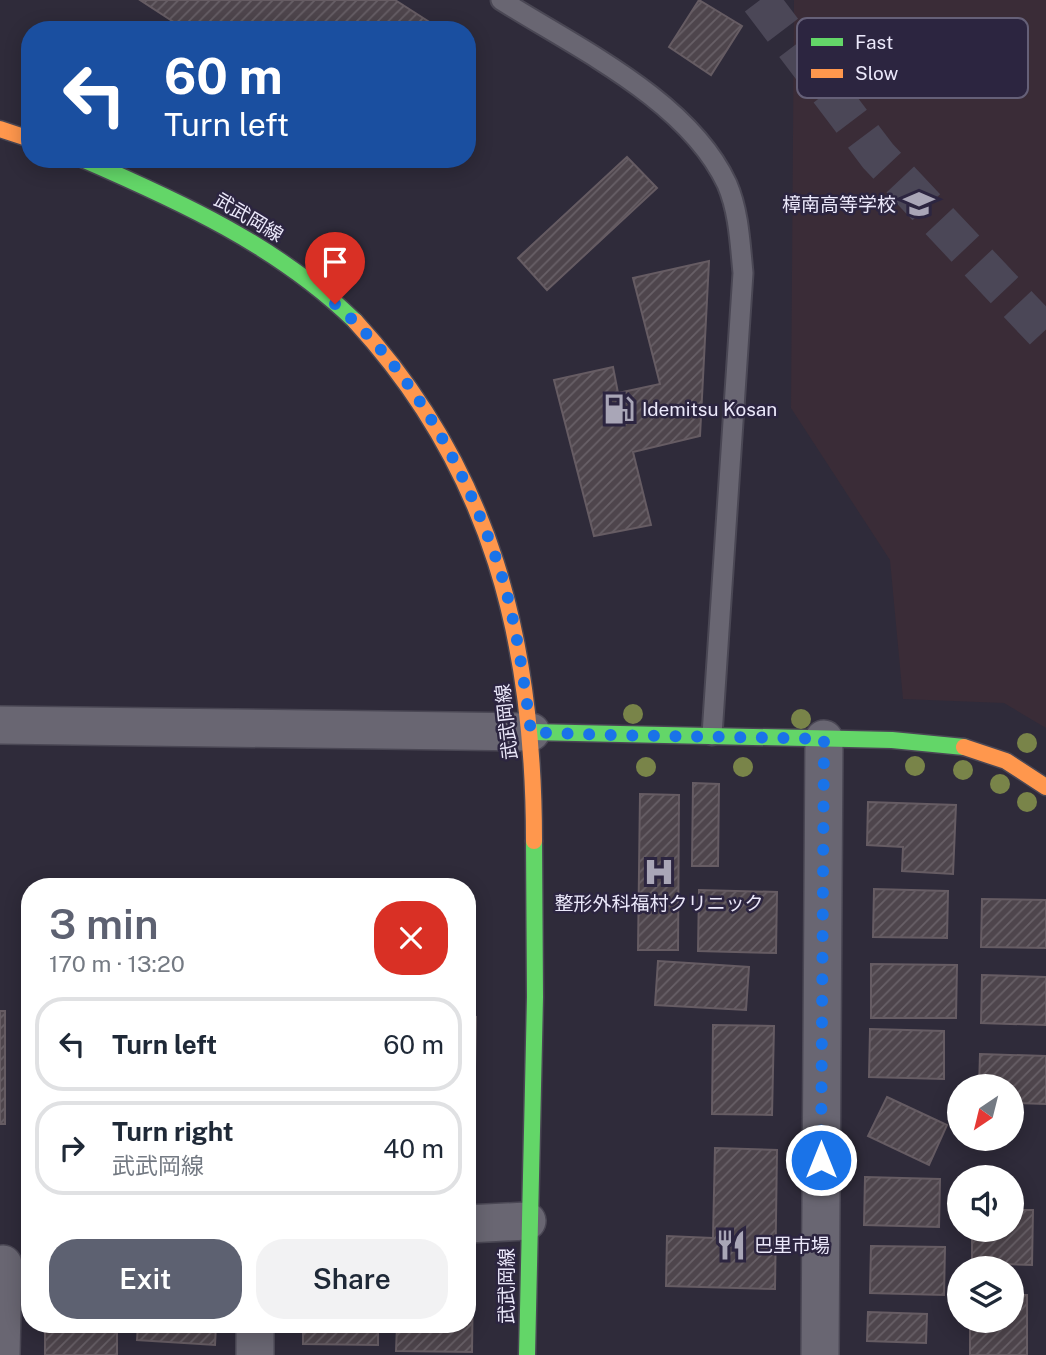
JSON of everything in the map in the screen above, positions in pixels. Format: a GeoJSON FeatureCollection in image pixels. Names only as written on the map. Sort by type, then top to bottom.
{"type":"FeatureCollection","features":[{"type":"Feature","properties":{"kind":"street"},"geometry":{"type":"LineString","coordinates":[[0,129],[21,136]]}},
{"type":"Feature","properties":{"kind":"street","name":"武武岡線"},"geometry":{"type":"LineString","coordinates":[[102,168],[235,230],[275,256],[355,321],[396,369],[435,424],[498,564],[519,652],[531,732],[538,989],[527,1221],[527,1355]]}},
{"type":"Feature","properties":{"kind":"street"},"geometry":{"type":"LineString","coordinates":[[0,725],[905,740],[963,746],[1003,759],[1046,787]]}},
{"type":"Feature","properties":{"kind":"street"},"geometry":{"type":"LineString","coordinates":[[820,1355],[824,739]]}},
{"type":"Feature","properties":{"kind":"street"},"geometry":{"type":"LineString","coordinates":[[476,1224],[527,1221]]}},
{"type":"Feature","properties":{"kind":"street"},"geometry":{"type":"LineString","coordinates":[[1,1355],[11,1264]]}},
{"type":"Feature","properties":{"kind":"street"},"geometry":{"type":"LineString","coordinates":[[255,1333],[255,1355]]}},
{"type":"Feature","properties":{"kind":"lane"},"geometry":{"type":"LineString","coordinates":[[501,0],[676,115],[707,151],[727,185],[735,212],[743,274],[712,735]]}},
{"type":"Feature","properties":{"kind":"shaded area","name":"樟南高等学校"},"geometry":{"type":"Polygon","coordinates":[[[794,0],[1046,0],[1046,728],[1004,703],[903,699],[890,560],[791,408],[794,0]]]}},
{"type":"Feature","properties":{"kind":"building"},"geometry":{"type":"Polygon","coordinates":[[[140,0],[395,0],[428,21],[172,21],[140,0]]]}},
{"type":"Feature","properties":{"kind":"building"},"geometry":{"type":"Polygon","coordinates":[[[699,0],[742,26],[711,75],[669,47],[699,0]]]}},
{"type":"Feature","properties":{"kind":"building"},"geometry":{"type":"Polygon","coordinates":[[[627,157],[657,188],[547,290],[518,258],[627,157]]]}},
{"type":"Feature","properties":{"kind":"building"},"geometry":{"type":"Polygon","coordinates":[[[709,261],[700,436],[633,452],[651,525],[594,536],[554,380],[613,367],[618,393],[660,384],[633,278],[709,261]]]}},
{"type":"Feature","properties":{"kind":"building"},"geometry":{"type":"Polygon","coordinates":[[[693,783],[719,784],[718,866],[692,866],[693,783]]]}},
{"type":"Feature","properties":{"kind":"building","name":"整形外科福村クリニック"},"geometry":{"type":"Polygon","coordinates":[[[640,794],[679,795],[678,950],[638,950],[640,794]]]}},
{"type":"Feature","properties":{"kind":"building"},"geometry":{"type":"Polygon","coordinates":[[[868,802],[956,805],[953,874],[902,871],[903,847],[867,845],[868,802]]]}},
{"type":"Feature","properties":{"kind":"building"},"geometry":{"type":"Polygon","coordinates":[[[874,889],[948,891],[947,938],[873,937],[874,889]]]}},
{"type":"Feature","properties":{"kind":"building"},"geometry":{"type":"Polygon","coordinates":[[[699,890],[777,892],[776,953],[698,951],[699,890]]]}},
{"type":"Feature","properties":{"kind":"building"},"geometry":{"type":"Polygon","coordinates":[[[982,899],[1046,900],[1046,948],[981,947],[982,899]]]}},
{"type":"Feature","properties":{"kind":"building"},"geometry":{"type":"Polygon","coordinates":[[[658,961],[749,967],[746,1010],[655,1005],[658,961]]]}},
{"type":"Feature","properties":{"kind":"building"},"geometry":{"type":"Polygon","coordinates":[[[871,964],[957,965],[956,1018],[871,1018],[871,964]]]}},
{"type":"Feature","properties":{"kind":"building"},"geometry":{"type":"Polygon","coordinates":[[[982,975],[1046,977],[1046,1025],[981,1023],[982,975]]]}},
{"type":"Feature","properties":{"kind":"building"},"geometry":{"type":"Polygon","coordinates":[[[0,1011],[5,1011],[5,1124],[0,1124],[0,1011]]]}},
{"type":"Feature","properties":{"kind":"building"},"geometry":{"type":"Polygon","coordinates":[[[713,1025],[774,1026],[772,1115],[712,1114],[713,1025]]]}},
{"type":"Feature","properties":{"kind":"building"},"geometry":{"type":"Polygon","coordinates":[[[870,1029],[944,1031],[944,1079],[869,1077],[870,1029]]]}},
{"type":"Feature","properties":{"kind":"building"},"geometry":{"type":"Polygon","coordinates":[[[980,1054],[1046,1056],[1046,1104],[1024,1103],[1024,1074],[979,1074],[980,1054]]]}},
{"type":"Feature","properties":{"kind":"building"},"geometry":{"type":"Polygon","coordinates":[[[887,1097],[947,1125],[929,1165],[868,1136],[887,1097]]]}},
{"type":"Feature","properties":{"kind":"building"},"geometry":{"type":"Polygon","coordinates":[[[715,1148],[777,1150],[775,1289],[666,1286],[667,1236],[713,1238],[715,1148]]]}},
{"type":"Feature","properties":{"kind":"building"},"geometry":{"type":"Polygon","coordinates":[[[865,1177],[940,1179],[939,1227],[864,1225],[865,1177]]]}},
{"type":"Feature","properties":{"kind":"building"},"geometry":{"type":"Polygon","coordinates":[[[1024,1210],[1033,1210],[1032,1265],[1024,1265],[1024,1256],[972,1256],[972,1242],[1024,1242],[1024,1210]]]}},
{"type":"Feature","properties":{"kind":"building"},"geometry":{"type":"Polygon","coordinates":[[[871,1246],[945,1247],[944,1295],[870,1293],[871,1246]]]}},
{"type":"Feature","properties":{"kind":"building"},"geometry":{"type":"Polygon","coordinates":[[[1024,1295],[1027,1295],[1027,1355],[970,1355],[970,1333],[1024,1333],[1024,1295]]]}},
{"type":"Feature","properties":{"kind":"building"},"geometry":{"type":"Polygon","coordinates":[[[868,1312],[927,1314],[926,1343],[867,1341],[868,1312]]]}},
{"type":"Feature","properties":{"kind":"building"},"geometry":{"type":"Polygon","coordinates":[[[45,1333],[117,1333],[117,1355],[45,1355],[45,1333]]]}},
{"type":"Feature","properties":{"kind":"building"},"geometry":{"type":"Polygon","coordinates":[[[137,1333],[216,1333],[215,1345],[137,1340],[137,1333]]]}},
{"type":"Feature","properties":{"kind":"building"},"geometry":{"type":"Polygon","coordinates":[[[303,1333],[378,1333],[378,1345],[303,1344],[303,1333]]]}},
{"type":"Feature","properties":{"kind":"building"},"geometry":{"type":"Polygon","coordinates":[[[397,1333],[472,1333],[472,1352],[396,1351],[397,1333]]]}},
{"type":"Feature","properties":{"kind":"tunnel"},"geometry":{"type":"LineString","coordinates":[[760,0],[797,49]]}},
{"type":"Feature","properties":{"kind":"tunnel"},"geometry":{"type":"LineString","coordinates":[[834,98],[878,156],[1046,334]]}},
{"type":"Feature","properties":{"kind":"traffic: fast"},"geometry":{"type":"LineString","coordinates":[[103,168],[191,209],[260,248],[294,270],[355,321]]}},
{"type":"Feature","properties":{"kind":"traffic: fast"},"geometry":{"type":"LineString","coordinates":[[531,732],[892,740],[964,747]]}},
{"type":"Feature","properties":{"kind":"traffic: fast"},"geometry":{"type":"LineString","coordinates":[[527,1355],[535,997],[534,841]]}},
{"type":"Feature","properties":{"kind":"traffic: slow"},"geometry":{"type":"LineString","coordinates":[[0,129],[21,136]]}},
{"type":"Feature","properties":{"kind":"traffic: slow"},"geometry":{"type":"LineString","coordinates":[[355,321],[402,378],[441,437],[472,499],[496,563],[513,629],[525,697],[532,768],[534,841]]}},
{"type":"Feature","properties":{"kind":"traffic: slow"},"geometry":{"type":"LineString","coordinates":[[964,747],[1006,761],[1046,787]]}},
{"type":"Feature","properties":{"kind":"place","name":"樟南高等学校"},"geometry":{"type":"Point","coordinates":[919,204]}},
{"type":"Feature","properties":{"kind":"place","name":"Idemitsu Kosan"},"geometry":{"type":"Point","coordinates":[619,409]}},
{"type":"Feature","properties":{"kind":"place","name":"整形外科福村クリニック"},"geometry":{"type":"Point","coordinates":[659,872]}},
{"type":"Feature","properties":{"kind":"place","name":"巴里市場"},"geometry":{"type":"Point","coordinates":[731,1245]}},
{"type":"Feature","properties":{"kind":"route"},"geometry":{"type":"LineString","coordinates":[[335,304],[355,321],[396,369],[435,424],[462,481],[498,564],[519,652],[531,732],[824,739],[821,1160]]}}]}
